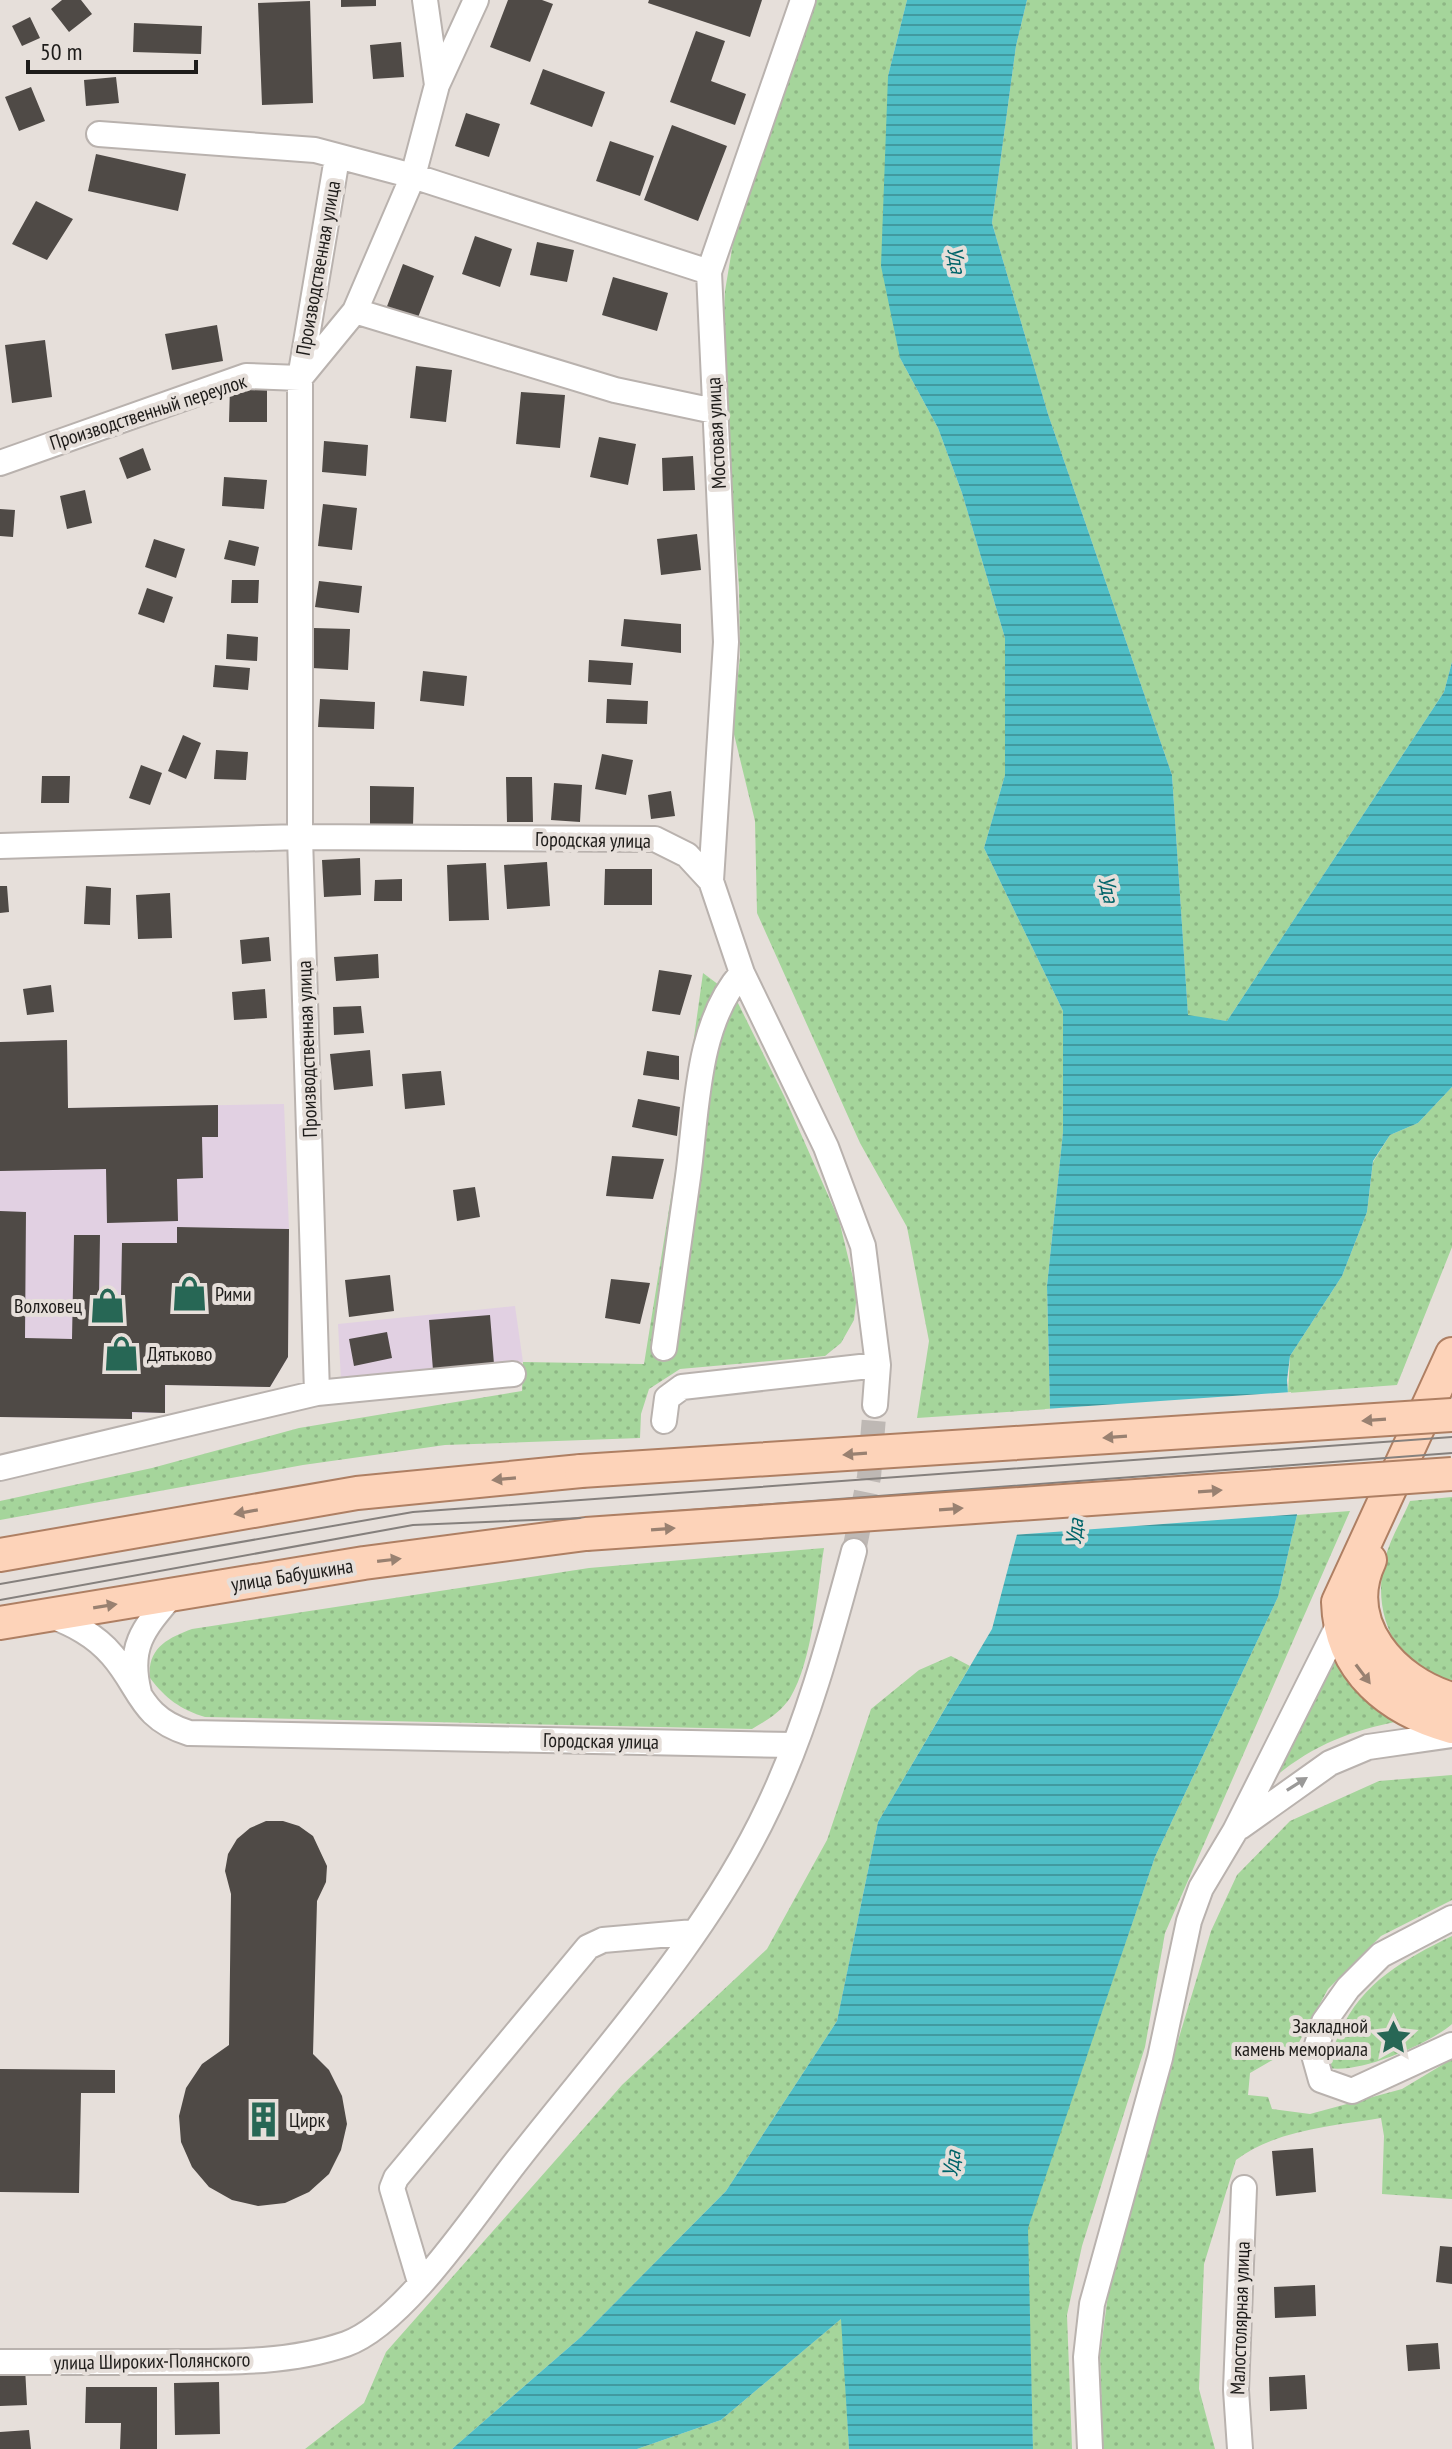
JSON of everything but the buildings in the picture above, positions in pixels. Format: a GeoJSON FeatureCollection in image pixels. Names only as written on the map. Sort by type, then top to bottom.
{"type":"FeatureCollection","features":[{"type":"Feature","properties":{"kind":"main road"},"geometry":{"type":"LineString","coordinates":[[1452,1354],[1338,1614],[1346,1649],[1372,1686],[1407,1710],[1452,1727]]}},
{"type":"Feature","properties":{"kind":"main road"},"geometry":{"type":"LineString","coordinates":[[1452,1383],[1362,1576],[1363,1612],[1377,1649],[1406,1678],[1452,1699]]}},
{"type":"Feature","properties":{"kind":"main road"},"geometry":{"type":"LineString","coordinates":[[0,1555],[357,1493],[581,1471],[1452,1415]]}},
{"type":"Feature","properties":{"kind":"main road","name":"улица Бабушкина"},"geometry":{"type":"LineString","coordinates":[[0,1623],[364,1563],[586,1534],[1452,1474]]}},
{"type":"Feature","properties":{"kind":"street","name":"Производственная улица"},"geometry":{"type":"LineString","coordinates":[[425,0],[437,85]]}},
{"type":"Feature","properties":{"kind":"street","name":"Производственная улица"},"geometry":{"type":"LineString","coordinates":[[300,378],[355,311],[413,176],[437,85],[476,0]]}},
{"type":"Feature","properties":{"kind":"street","name":"Мостовая улица"},"geometry":{"type":"LineString","coordinates":[[711,881],[726,642],[709,272],[803,0]]}},
{"type":"Feature","properties":{"kind":"street"},"geometry":{"type":"LineString","coordinates":[[99,134],[315,150],[413,176],[709,272]]}},
{"type":"Feature","properties":{"kind":"street","name":"Производственная улица"},"geometry":{"type":"LineString","coordinates":[[317,1393],[300,837],[300,378],[337,158]]}},
{"type":"Feature","properties":{"kind":"street"},"geometry":{"type":"LineString","coordinates":[[355,311],[615,390],[714,411]]}},
{"type":"Feature","properties":{"kind":"street","name":"Производственный переулок"},"geometry":{"type":"LineString","coordinates":[[0,463],[246,376],[300,378]]}},
{"type":"Feature","properties":{"kind":"street","name":"Городская улица"},"geometry":{"type":"LineString","coordinates":[[0,846],[300,837],[655,839],[687,855],[711,881],[742,973],[826,1147],[863,1246],[878,1365],[875,1405]]}},
{"type":"Feature","properties":{"kind":"street"},"geometry":{"type":"LineString","coordinates":[[664,1348],[702,1073],[713,1026],[729,987],[742,973]]}},
{"type":"Feature","properties":{"kind":"street"},"geometry":{"type":"LineString","coordinates":[[664,1421],[667,1398],[682,1387],[878,1365]]}},
{"type":"Feature","properties":{"kind":"street"},"geometry":{"type":"LineString","coordinates":[[0,1468],[317,1393],[513,1374]]}},
{"type":"Feature","properties":{"kind":"street"},"geometry":{"type":"LineString","coordinates":[[793,1745],[830,1642],[854,1551]]}},
{"type":"Feature","properties":{"kind":"street"},"geometry":{"type":"LineString","coordinates":[[1090,2449],[1086,2357],[1098,2278],[1160,2058],[1189,1921],[1201,1888],[1235,1831],[1338,1614],[1362,1576]]}},
{"type":"Feature","properties":{"kind":"street"},"geometry":{"type":"LineString","coordinates":[[141,1703],[134,1675],[138,1643],[149,1622],[173,1594]]}},
{"type":"Feature","properties":{"kind":"street"},"geometry":{"type":"LineString","coordinates":[[49,1615],[82,1628],[113,1656],[141,1703]]}},
{"type":"Feature","properties":{"kind":"street","name":"Городская улица"},"geometry":{"type":"LineString","coordinates":[[141,1703],[175,1729],[206,1736],[793,1745]]}},
{"type":"Feature","properties":{"kind":"street"},"geometry":{"type":"LineString","coordinates":[[1235,1831],[1285,1792],[1330,1763],[1368,1747],[1452,1735]]}},
{"type":"Feature","properties":{"kind":"street","name":"улица Широких-Полянского"},"geometry":{"type":"LineString","coordinates":[[0,2362],[245,2362],[304,2354],[348,2343],[387,2319],[420,2282],[694,1932],[740,1862],[770,1804],[793,1745]]}},
{"type":"Feature","properties":{"kind":"street"},"geometry":{"type":"LineString","coordinates":[[1452,1918],[1381,1955],[1348,1988],[1324,2022],[1314,2055],[1321,2080],[1352,2091],[1452,2045]]}},
{"type":"Feature","properties":{"kind":"street"},"geometry":{"type":"LineString","coordinates":[[420,2282],[392,2188],[396,2178],[588,1947],[603,1940],[694,1932]]}},
{"type":"Feature","properties":{"kind":"street","name":"Малостолярная улица"},"geometry":{"type":"LineString","coordinates":[[1240,2449],[1236,2390],[1244,2188]]}},
{"type":"Feature","properties":{"kind":"shaded area"},"geometry":{"type":"Polygon","coordinates":[[[67,1040],[68,1108],[284,1104],[289,1229],[288,1357],[270,1387],[166,1385],[165,1413],[133,1413],[132,1419],[0,1417],[0,1042],[67,1040]]]}},
{"type":"Feature","properties":{"kind":"shaded area"},"geometry":{"type":"Polygon","coordinates":[[[515,1306],[523,1362],[341,1380],[338,1324],[515,1306]]]}},
{"type":"Feature","properties":{"kind":"green space"},"geometry":{"type":"Polygon","coordinates":[[[815,0],[907,0],[888,76],[900,358],[938,428],[962,493],[1005,638],[1005,775],[984,848],[1063,1011],[1063,1132],[1047,1286],[1050,1409],[917,1418],[929,1341],[907,1227],[860,1143],[757,913],[755,821],[732,726],[740,657],[739,587],[722,356],[725,291],[734,237],[815,0]]]}},
{"type":"Feature","properties":{"kind":"green space"},"geometry":{"type":"Polygon","coordinates":[[[1027,0],[1452,0],[1452,662],[1444,692],[1227,1021],[1188,1016],[1172,775],[1048,414],[992,223],[1016,46],[1027,0]]]}},
{"type":"Feature","properties":{"kind":"green space"},"geometry":{"type":"Polygon","coordinates":[[[703,973],[735,997],[785,1098],[839,1220],[857,1294],[854,1320],[841,1343],[825,1356],[680,1369],[649,1389],[641,1414],[640,1438],[445,1445],[303,1465],[0,1520],[0,1501],[152,1468],[299,1428],[522,1391],[523,1362],[644,1364],[703,973]]]}},
{"type":"Feature","properties":{"kind":"green space"},"geometry":{"type":"Polygon","coordinates":[[[1452,1087],[1452,1247],[1397,1385],[1288,1393],[1290,1356],[1342,1276],[1367,1212],[1373,1162],[1390,1135],[1418,1123],[1452,1087]]]}},
{"type":"Feature","properties":{"kind":"green space"},"geometry":{"type":"Polygon","coordinates":[[[1452,1497],[1452,1680],[1432,1674],[1415,1664],[1402,1651],[1385,1618],[1381,1579],[1387,1552],[1410,1501],[1452,1497]]]}},
{"type":"Feature","properties":{"kind":"green space"},"geometry":{"type":"Polygon","coordinates":[[[1350,1511],[1165,1933],[1145,2047],[1082,2246],[1067,2315],[1072,2449],[1033,2449],[1027,2228],[1155,1857],[1278,1597],[1297,1515],[1350,1511]]]}},
{"type":"Feature","properties":{"kind":"green space"},"geometry":{"type":"Polygon","coordinates":[[[824,1548],[813,1625],[798,1682],[782,1708],[752,1729],[205,1717],[174,1702],[150,1678],[152,1659],[161,1646],[192,1629],[589,1568],[824,1548]]]}},
{"type":"Feature","properties":{"kind":"green space"},"geometry":{"type":"Polygon","coordinates":[[[1335,1654],[1360,1695],[1399,1721],[1334,1740],[1305,1755],[1276,1776],[1335,1654]]]}},
{"type":"Feature","properties":{"kind":"green space"},"geometry":{"type":"Polygon","coordinates":[[[951,1656],[970,1666],[878,1822],[837,2021],[726,2191],[582,2336],[452,2449],[305,2449],[364,2403],[386,2352],[622,2085],[767,1949],[827,1840],[871,1709],[919,1670],[951,1656]]]}},
{"type":"Feature","properties":{"kind":"green space"},"geometry":{"type":"Polygon","coordinates":[[[1452,1775],[1452,1900],[1381,1936],[1328,1989],[1297,2046],[1250,2073],[1248,2095],[1268,2097],[1272,2109],[1310,2114],[1402,2089],[1452,2059],[1452,2199],[1382,2194],[1384,2136],[1381,2118],[1286,2136],[1251,2150],[1236,2160],[1204,2264],[1199,2389],[1215,2449],[1103,2449],[1100,2355],[1113,2257],[1211,1931],[1237,1875],[1290,1821],[1379,1781],[1452,1775]]]}},
{"type":"Feature","properties":{"kind":"green space"},"geometry":{"type":"Polygon","coordinates":[[[1452,1936],[1452,2024],[1393,2056],[1342,2069],[1329,2068],[1340,2032],[1360,1999],[1402,1963],[1452,1936]]]}},
{"type":"Feature","properties":{"kind":"green space"},"geometry":{"type":"Polygon","coordinates":[[[842,2318],[849,2449],[637,2449],[721,2420],[842,2318]]]}},
{"type":"Feature","properties":{"kind":"water","name":"Уда"},"geometry":{"type":"Polygon","coordinates":[[[907,0],[1027,0],[1016,46],[992,223],[1048,414],[1172,775],[1188,1015],[1227,1021],[1444,692],[1452,662],[1452,1087],[1418,1123],[1390,1135],[1373,1161],[1367,1212],[1342,1276],[1290,1356],[1287,1380],[1297,1515],[1278,1597],[1155,1857],[1028,2228],[1033,2449],[849,2449],[841,2319],[721,2420],[637,2449],[452,2449],[582,2336],[726,2191],[837,2021],[878,1822],[992,1629],[1050,1409],[1047,1286],[1063,1132],[1063,1011],[984,848],[1005,775],[1005,638],[962,493],[938,428],[900,358],[881,266],[888,76],[907,0]]]}},
{"type":"Feature","properties":{"kind":"pier"},"geometry":{"type":"Polygon","coordinates":[[[1291,1392],[1300,1514],[1013,1535],[1045,1409],[1291,1392]]]}},
{"type":"Feature","properties":{"kind":"tunnel"},"geometry":{"type":"LineString","coordinates":[[854,1551],[869,1477],[875,1405]]}},
{"type":"Feature","properties":{"kind":"tram line"},"geometry":{"type":"LineString","coordinates":[[0,1584],[413,1512],[1452,1437]]}},
{"type":"Feature","properties":{"kind":"tram line"},"geometry":{"type":"LineString","coordinates":[[0,1600],[413,1525],[584,1518],[1452,1453]]}},
{"type":"Feature","properties":{"kind":"place","name":"Рими"},"geometry":{"type":"Point","coordinates":[189,1294]}},
{"type":"Feature","properties":{"kind":"place","name":"Волховец"},"geometry":{"type":"Point","coordinates":[108,1306]}},
{"type":"Feature","properties":{"kind":"place","name":"Дятьково"},"geometry":{"type":"Point","coordinates":[121,1354]}},
{"type":"Feature","properties":{"kind":"place","name":"Закладной камень мемориала"},"geometry":{"type":"Point","coordinates":[1394,2038]}},
{"type":"Feature","properties":{"kind":"place","name":"Цирк"},"geometry":{"type":"Point","coordinates":[263,2120]}}]}
